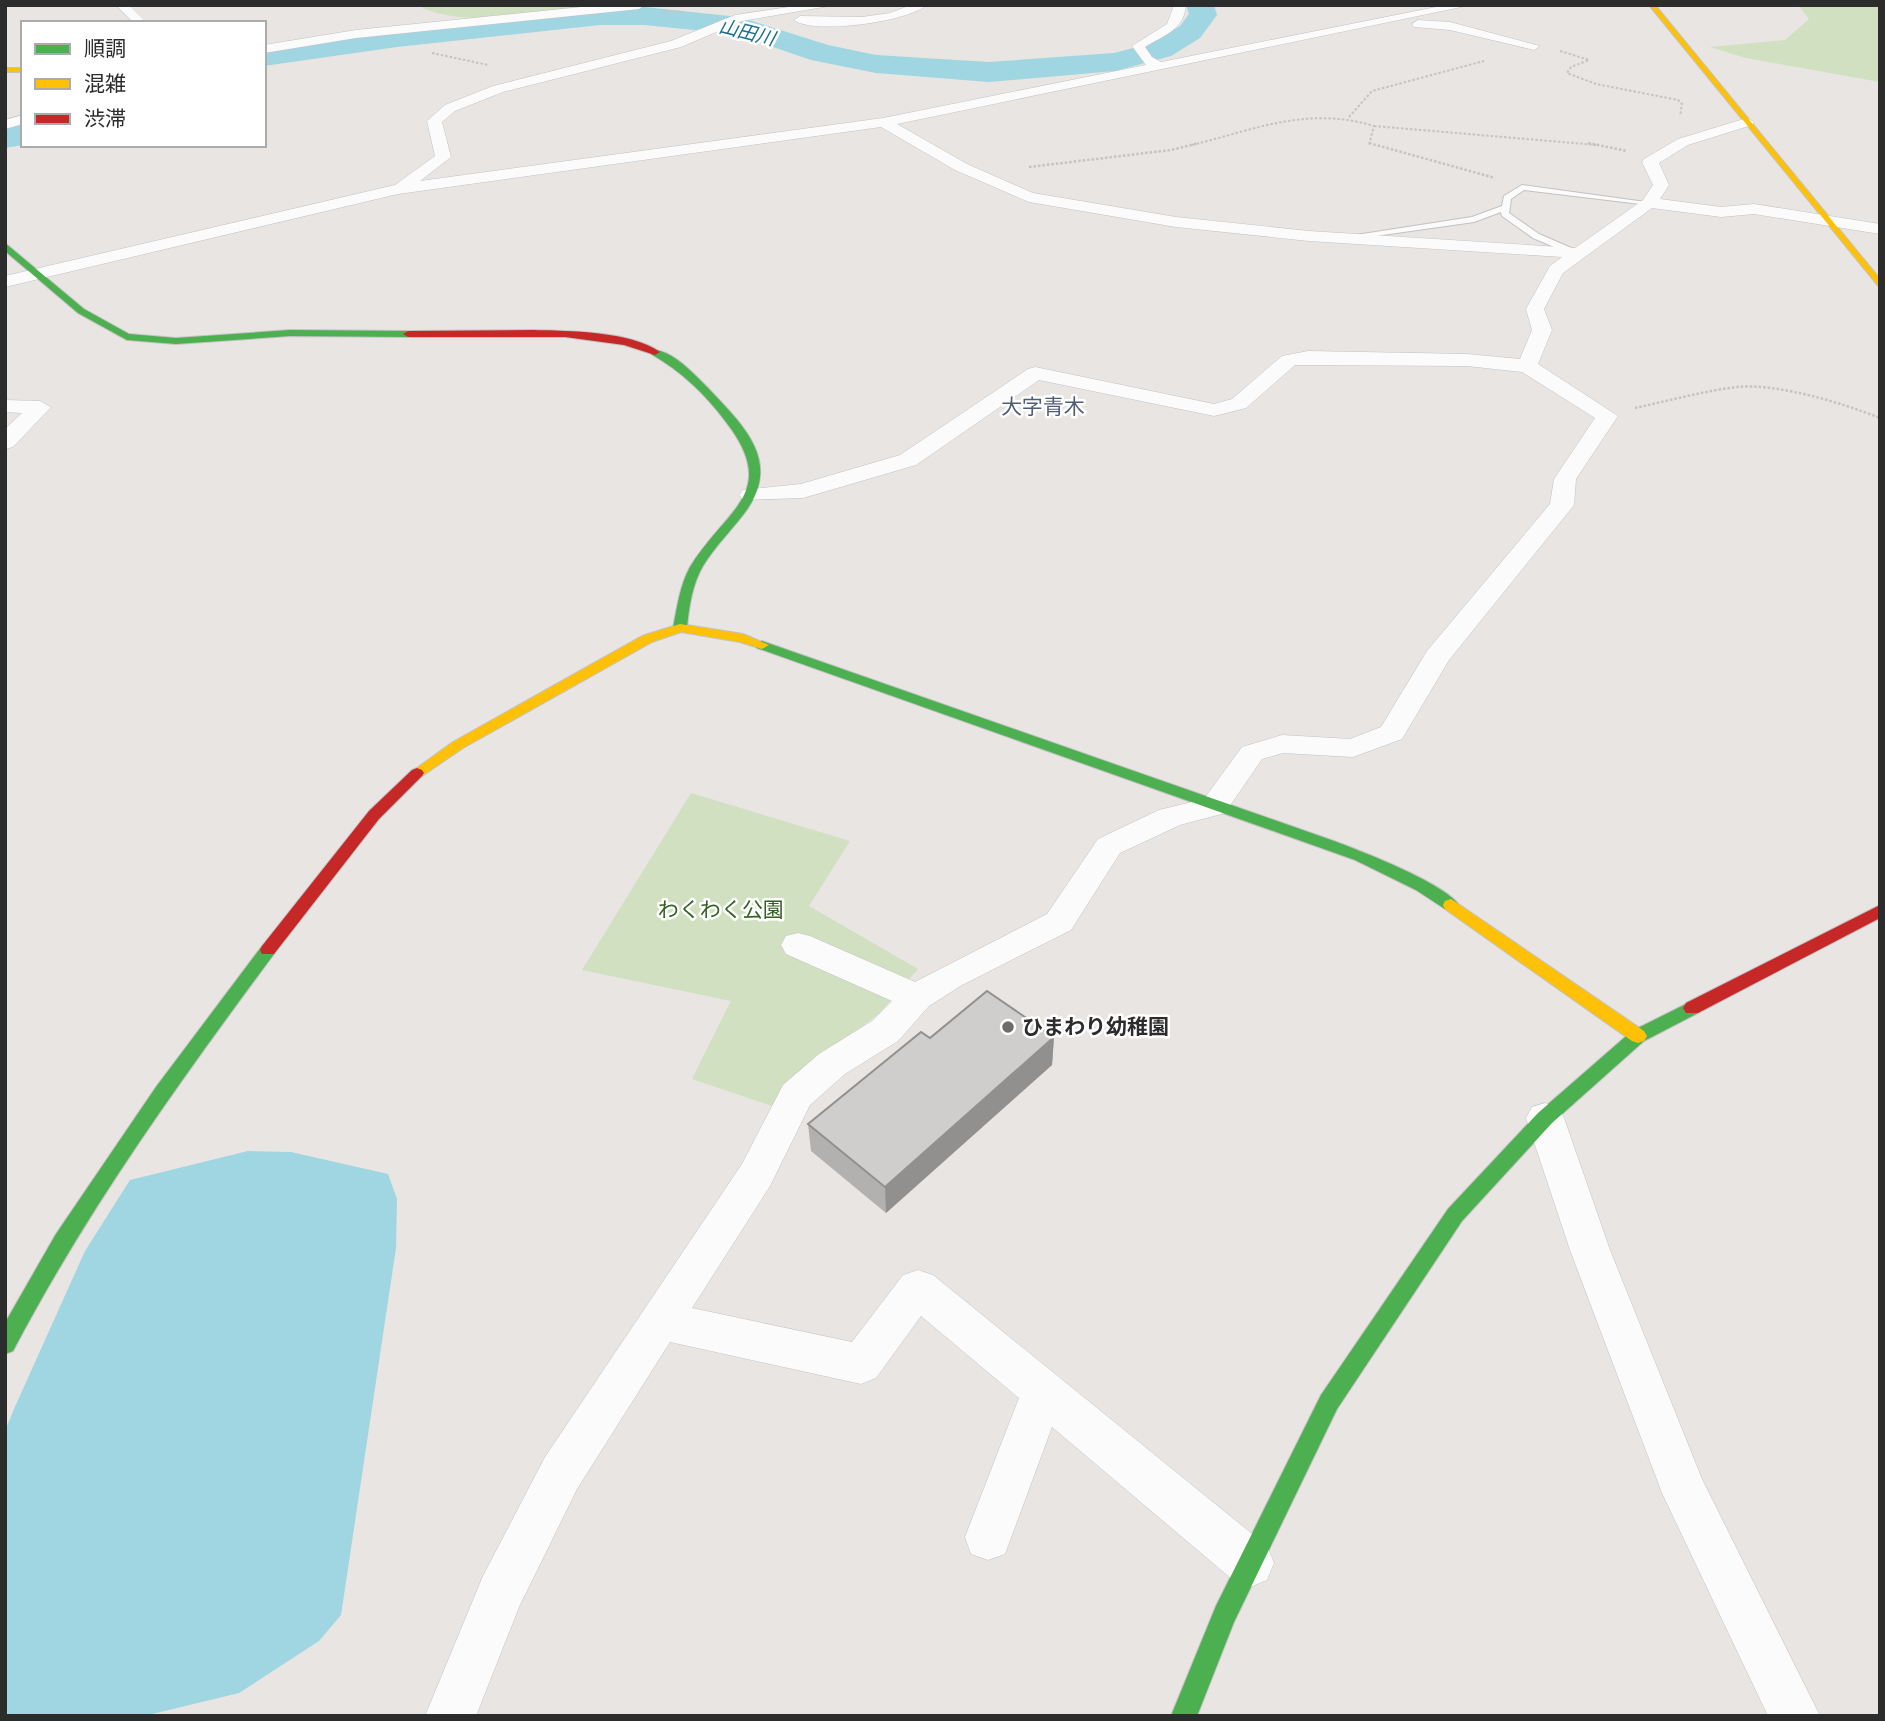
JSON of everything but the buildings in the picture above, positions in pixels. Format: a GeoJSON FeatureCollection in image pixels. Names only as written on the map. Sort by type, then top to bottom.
{"type":"FeatureCollection","features":[{"type":"Feature","properties":{"kind":"street"},"geometry":{"type":"LineString","coordinates":[[122,5],[139,21]]}},
{"type":"Feature","properties":{"kind":"street"},"geometry":{"type":"LineString","coordinates":[[266,49],[356,34],[639,5]]}},
{"type":"Feature","properties":{"kind":"street"},"geometry":{"type":"LineString","coordinates":[[398,190],[443,157],[433,126],[438,116],[488,93],[676,44],[738,18],[829,5]]}},
{"type":"Feature","properties":{"kind":"street"},"geometry":{"type":"LineString","coordinates":[[738,18],[859,22],[904,13],[921,5]]}},
{"type":"Feature","properties":{"kind":"street"},"geometry":{"type":"LineString","coordinates":[[1158,66],[1147,60],[1138,46],[1176,24],[1180,17],[1180,5]]}},
{"type":"Feature","properties":{"kind":"street"},"geometry":{"type":"LineString","coordinates":[[5,282],[398,190],[883,121],[1465,5]]}},
{"type":"Feature","properties":{"kind":"street"},"geometry":{"type":"LineString","coordinates":[[1652,5],[1880,285]]}},
{"type":"Feature","properties":{"kind":"street"},"geometry":{"type":"LineString","coordinates":[[1381,23],[1450,26],[1534,46]]}},
{"type":"Feature","properties":{"kind":"street"},"geometry":{"type":"LineString","coordinates":[[883,121],[973,173],[1029,197],[1176,222],[1309,236],[1575,253]]}},
{"type":"Feature","properties":{"kind":"street"},"geometry":{"type":"LineString","coordinates":[[1527,366],[1542,330],[1535,309],[1556,270],[1575,253],[1649,203],[1661,185],[1650,164],[1683,142],[1747,122]]}},
{"type":"Feature","properties":{"kind":"street"},"geometry":{"type":"LineString","coordinates":[[1649,203],[1721,212],[1754,209],[1880,229]]}},
{"type":"Feature","properties":{"kind":"street"},"geometry":{"type":"LineString","coordinates":[[5,246],[99,325],[134,338],[319,332],[470,337],[556,334],[604,338],[640,346],[674,364],[744,435],[753,451],[756,482],[751,495],[696,568],[685,593],[680,628]]}},
{"type":"Feature","properties":{"kind":"street"},"geometry":{"type":"LineString","coordinates":[[450,1716],[500,1592],[561,1473],[756,1175],[796,1095],[832,1064],[885,1031],[917,997],[950,976],[1059,922],[1108,846],[1170,817],[1214,806],[1252,753],[1282,744],[1353,748],[1392,733],[1437,657],[1562,505],[1564,480],[1607,416],[1527,366],[1467,360],[1308,357],[1289,360],[1239,404],[1214,410],[1035,373],[908,460],[803,491],[751,495]]}},
{"type":"Feature","properties":{"kind":"street"},"geometry":{"type":"LineString","coordinates":[[5,406],[40,407],[5,442]]}},
{"type":"Feature","properties":{"kind":"street"},"geometry":{"type":"LineString","coordinates":[[5,1344],[42,1272],[147,1111],[311,893],[374,815],[418,772],[458,745],[647,639],[680,628],[743,638],[1214,806],[1322,841],[1415,880],[1638,1036]]}},
{"type":"Feature","properties":{"kind":"street"},"geometry":{"type":"LineString","coordinates":[[1184,1716],[1250,1563],[1329,1402],[1393,1303],[1455,1215],[1545,1118],[1638,1036],[1880,911]]}},
{"type":"Feature","properties":{"kind":"street"},"geometry":{"type":"LineString","coordinates":[[797,945],[917,997]]}},
{"type":"Feature","properties":{"kind":"street"},"geometry":{"type":"LineString","coordinates":[[1545,1118],[1590,1250],[1685,1493],[1795,1716]]}},
{"type":"Feature","properties":{"kind":"street"},"geometry":{"type":"LineString","coordinates":[[661,1321],[861,1364],[918,1289],[1250,1563]]}},
{"type":"Feature","properties":{"kind":"street"},"geometry":{"type":"LineString","coordinates":[[988,1537],[1043,1392]]}},
{"type":"Feature","properties":{"kind":"lane"},"geometry":{"type":"LineString","coordinates":[[1575,253],[1527,230],[1505,214],[1507,198],[1522,187],[1649,203]]}},
{"type":"Feature","properties":{"kind":"lane"},"geometry":{"type":"LineString","coordinates":[[1347,237],[1474,219],[1504,208]]}},
{"type":"Feature","properties":{"kind":"path"},"geometry":{"type":"LineString","coordinates":[[1348,118],[1363,97],[1379,88],[1534,46],[1590,61],[1567,71],[1573,76],[1678,100],[1682,104],[1680,119],[1710,132]]}},
{"type":"Feature","properties":{"kind":"path"},"geometry":{"type":"LineString","coordinates":[[428,53],[501,68],[530,69],[550,75]]}},
{"type":"Feature","properties":{"kind":"path"},"geometry":{"type":"LineString","coordinates":[[973,173],[1171,150],[1306,116],[1348,118],[1374,126],[1583,142],[1658,158]]}},
{"type":"Feature","properties":{"kind":"path"},"geometry":{"type":"LineString","coordinates":[[1374,126],[1369,145],[1522,187]]}},
{"type":"Feature","properties":{"kind":"path"},"geometry":{"type":"LineString","coordinates":[[1607,416],[1737,387],[1757,387],[1838,402],[1880,418]]}},
{"type":"Feature","properties":{"kind":"green space"},"geometry":{"type":"Polygon","coordinates":[[[426,5],[599,5],[486,18],[442,14],[422,8],[426,5]]]}},
{"type":"Feature","properties":{"kind":"green space"},"geometry":{"type":"Polygon","coordinates":[[[1798,5],[1880,5],[1880,82],[1746,58],[1710,47],[1785,40],[1809,19],[1798,5]]]}},
{"type":"Feature","properties":{"kind":"green space","name":"わくわく公園"},"geometry":{"type":"Polygon","coordinates":[[[691,793],[850,841],[809,906],[918,969],[880,1013],[786,1084],[772,1106],[692,1079],[731,1001],[582,970],[691,793]]]}},
{"type":"Feature","properties":{"kind":"water"},"geometry":{"type":"Polygon","coordinates":[[[248,1151],[291,1152],[388,1174],[397,1199],[396,1248],[341,1615],[319,1641],[239,1693],[144,1716],[5,1716],[5,1431],[14,1409],[85,1251],[130,1180],[248,1151]]]}},
{"type":"Feature","properties":{"kind":"waterway","name":"山田川"},"geometry":{"type":"LineString","coordinates":[[266,57],[397,38],[600,16],[644,16],[739,26],[822,53],[876,64],[929,70],[989,72],[1115,62],[1160,50],[1190,32],[1203,15],[1200,5]]}},
{"type":"Feature","properties":{"kind":"waterway","name":"山田川"},"geometry":{"type":"LineString","coordinates":[[5,138],[21,134]]}},
{"type":"Feature","properties":{"kind":"traffic: fast"},"geometry":{"type":"LineString","coordinates":[[5,246],[81,311],[127,337],[176,341],[290,333],[408,334]]}},
{"type":"Feature","properties":{"kind":"traffic: fast"},"geometry":{"type":"LineString","coordinates":[[655,352],[684,371],[709,395],[744,438],[755,460],[756,478],[751,494],[693,573],[680,628]]}},
{"type":"Feature","properties":{"kind":"traffic: fast"},"geometry":{"type":"LineString","coordinates":[[762,645],[1328,844],[1391,871],[1451,905]]}},
{"type":"Feature","properties":{"kind":"traffic: fast"},"geometry":{"type":"LineString","coordinates":[[5,1344],[33,1291],[95,1190],[162,1093],[268,950]]}},
{"type":"Feature","properties":{"kind":"traffic: fast"},"geometry":{"type":"LineString","coordinates":[[1184,1716],[1225,1615],[1329,1402],[1455,1215],[1545,1118],[1638,1036],[1692,1008]]}},
{"type":"Feature","properties":{"kind":"traffic: slow"},"geometry":{"type":"LineString","coordinates":[[1652,5],[1880,285]]}},
{"type":"Feature","properties":{"kind":"traffic: slow"},"geometry":{"type":"LineString","coordinates":[[5,70],[21,70]]}},
{"type":"Feature","properties":{"kind":"traffic: slow"},"geometry":{"type":"LineString","coordinates":[[417,773],[458,745],[647,639],[680,628],[743,638],[762,645]]}},
{"type":"Feature","properties":{"kind":"traffic: slow"},"geometry":{"type":"LineString","coordinates":[[1451,905],[1638,1036]]}},
{"type":"Feature","properties":{"kind":"traffic: jam"},"geometry":{"type":"LineString","coordinates":[[408,334],[565,334],[596,337],[655,352]]}},
{"type":"Feature","properties":{"kind":"traffic: jam"},"geometry":{"type":"LineString","coordinates":[[268,950],[374,815],[417,773]]}},
{"type":"Feature","properties":{"kind":"traffic: jam"},"geometry":{"type":"LineString","coordinates":[[1692,1008],[1880,911]]}},
{"type":"Feature","properties":{"kind":"place","name":"ひまわり幼稚園"},"geometry":{"type":"Point","coordinates":[1008,1027]}},
{"type":"Feature","properties":{"kind":"district","name":"大字青木"},"geometry":{"type":"Point","coordinates":[1043,407]}}]}
